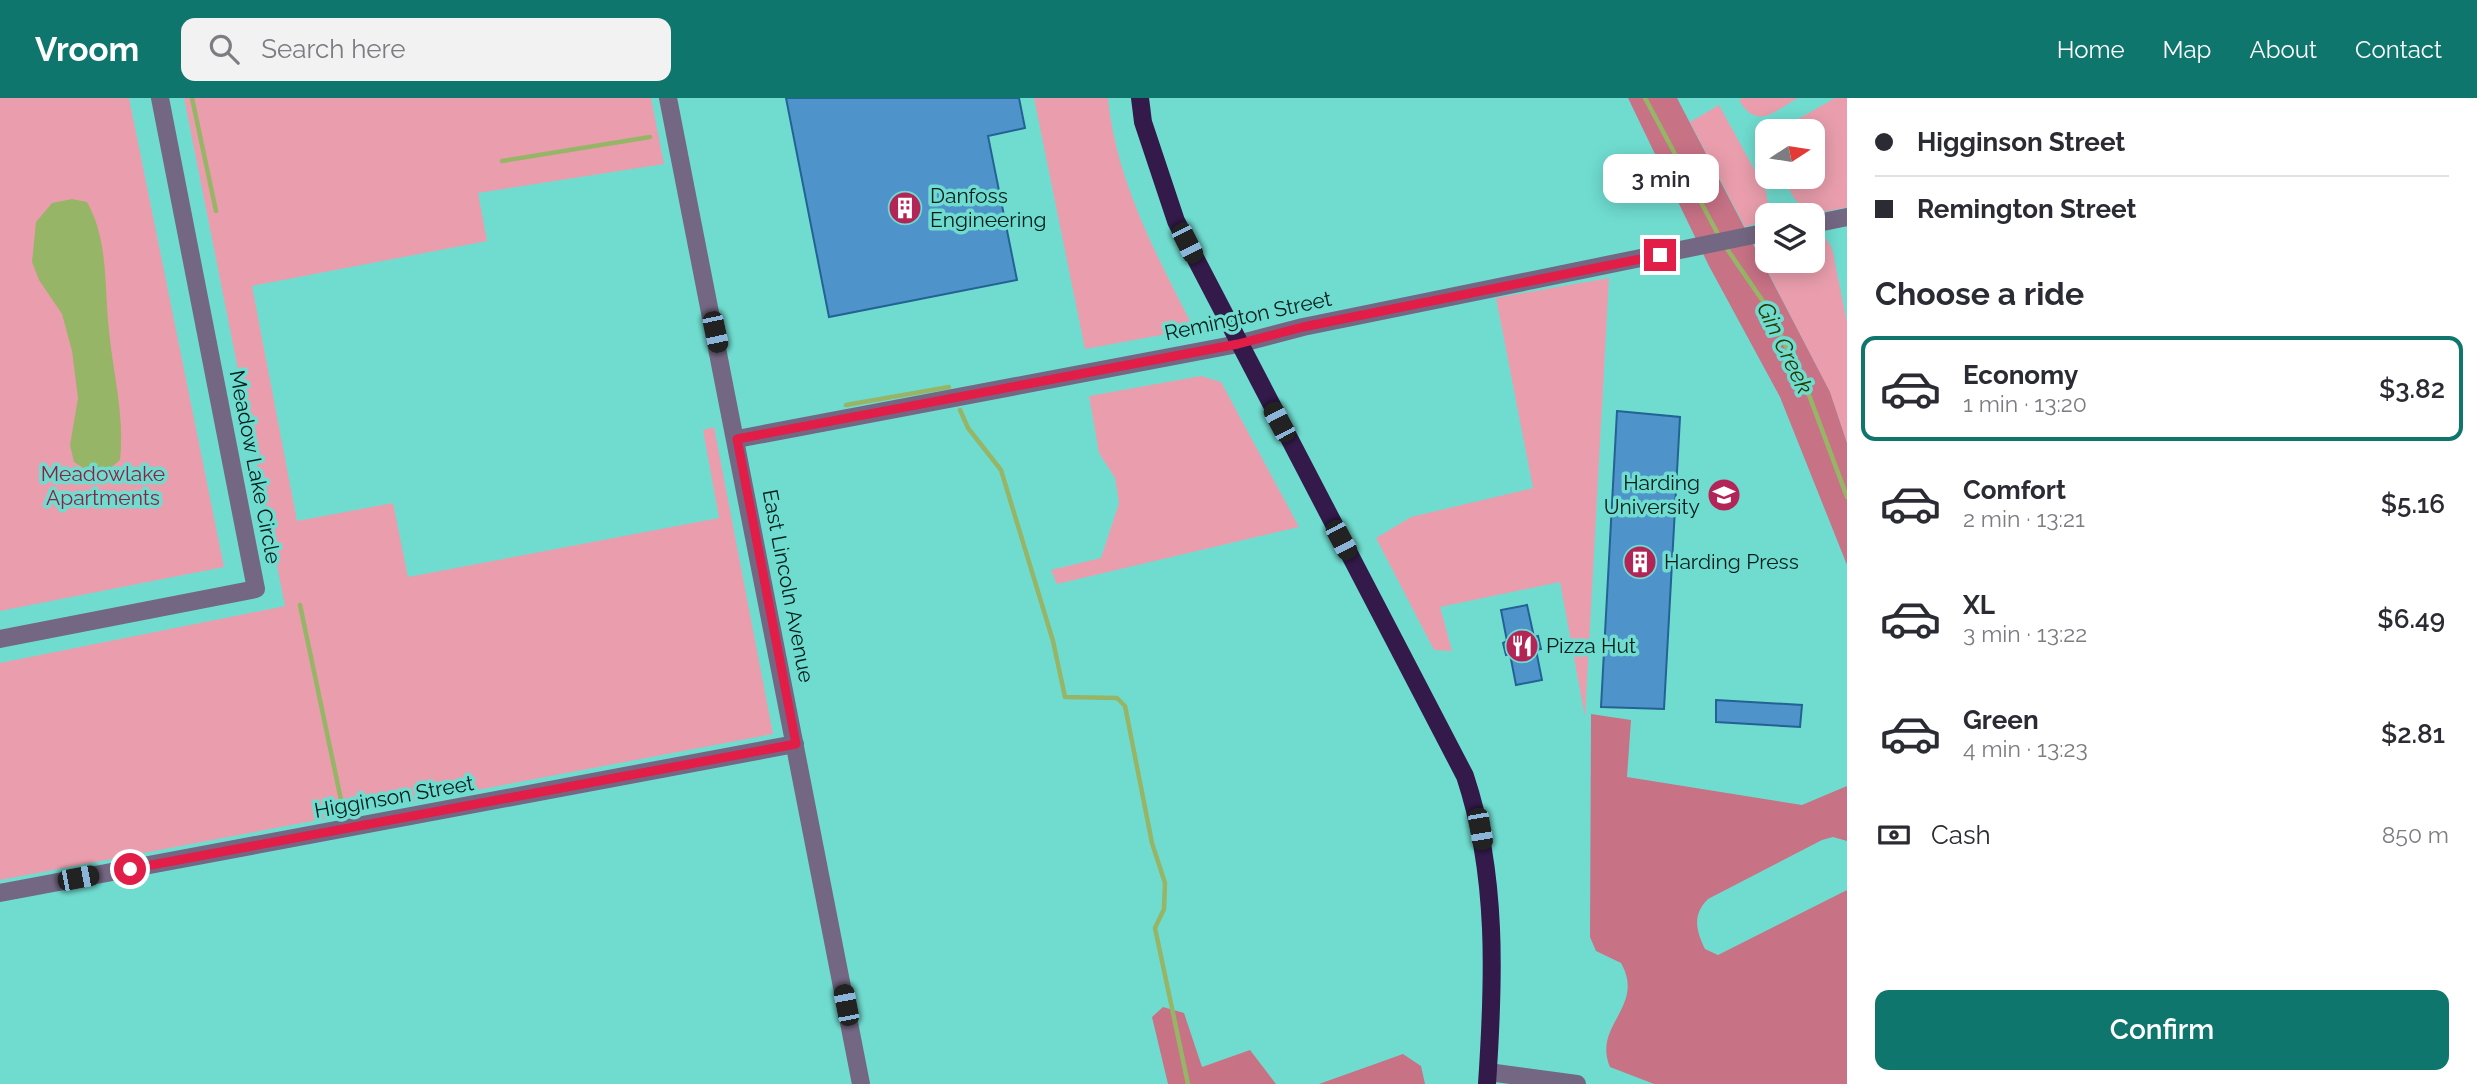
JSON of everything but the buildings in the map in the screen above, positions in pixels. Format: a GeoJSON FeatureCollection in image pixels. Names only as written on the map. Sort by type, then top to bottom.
{"type":"FeatureCollection","features":[{"type":"Feature","properties":{"kind":"main road"},"geometry":{"type":"LineString","coordinates":[[1140,98],[1143,122],[1176,220],[1238,344],[1465,776],[1478,815],[1490,909],[1492,1005],[1488,1078]]}},
{"type":"Feature","properties":{"kind":"street","name":"Meadow Lake Circle"},"geometry":{"type":"LineString","coordinates":[[0,639],[256,589],[160,98]]}},
{"type":"Feature","properties":{"kind":"street","name":"East Lincoln Avenue"},"geometry":{"type":"LineString","coordinates":[[668,98],[737,439],[861,1084]]}},
{"type":"Feature","properties":{"kind":"street"},"geometry":{"type":"LineString","coordinates":[[1825,222],[1847,217]]}},
{"type":"Feature","properties":{"kind":"street","name":"Remington Street"},"geometry":{"type":"LineString","coordinates":[[737,439],[1238,344],[1303,327],[1755,234]]}},
{"type":"Feature","properties":{"kind":"street","name":"Higginson Street"},"geometry":{"type":"LineString","coordinates":[[0,893],[796,744]]}},
{"type":"Feature","properties":{"kind":"street"},"geometry":{"type":"LineString","coordinates":[[1488,1078],[1577,1084]]}},
{"type":"Feature","properties":{"kind":"green space","name":"Meadowlake Apartments"},"geometry":{"type":"Polygon","coordinates":[[[0,98],[129,98],[224,567],[0,611],[0,98]]]}},
{"type":"Feature","properties":{"kind":"green space"},"geometry":{"type":"Polygon","coordinates":[[[184,98],[651,98],[664,164],[478,193],[487,241],[252,286],[297,521],[393,503],[408,577],[719,518],[703,430],[714,427],[773,734],[0,880],[0,663],[285,606],[184,98]]]}},
{"type":"Feature","properties":{"kind":"green space"},"geometry":{"type":"Polygon","coordinates":[[[1034,98],[1108,98],[1112,129],[1129,188],[1153,246],[1194,329],[1085,349],[1034,98]]]}},
{"type":"Feature","properties":{"kind":"green space"},"geometry":{"type":"Polygon","coordinates":[[[1798,98],[1774,113],[1759,116],[1752,115],[1746,109],[1739,100],[1798,98]]]}},
{"type":"Feature","properties":{"kind":"green space"},"geometry":{"type":"Polygon","coordinates":[[[1835,98],[1847,98],[1847,207],[1825,211],[1825,203],[1798,203],[1789,189],[1825,189],[1825,119],[1798,119],[1835,98]]]}},
{"type":"Feature","properties":{"kind":"green space"},"geometry":{"type":"Polygon","coordinates":[[[1719,105],[1755,171],[1755,189],[1766,191],[1768,203],[1755,203],[1755,224],[1745,227],[1690,122],[1719,105]]]}},
{"type":"Feature","properties":{"kind":"green space"},"geometry":{"type":"Polygon","coordinates":[[[1825,238],[1832,248],[1847,322],[1847,443],[1830,392],[1768,273],[1825,273],[1825,238]]]}},
{"type":"Feature","properties":{"kind":"green space"},"geometry":{"type":"Polygon","coordinates":[[[1609,278],[1585,717],[1560,582],[1440,607],[1452,651],[1434,650],[1376,538],[1411,517],[1533,488],[1496,298],[1609,278]]]}},
{"type":"Feature","properties":{"kind":"green space"},"geometry":{"type":"Polygon","coordinates":[[[1201,376],[1221,382],[1299,527],[1057,584],[1051,570],[1101,558],[1119,503],[1115,478],[1099,453],[1089,396],[1201,376]]]}},
{"type":"Feature","properties":{"kind":"shaded area"},"geometry":{"type":"Polygon","coordinates":[[[1628,98],[1677,98],[1755,248],[1755,273],[1768,273],[1830,392],[1847,443],[1847,565],[1780,397],[1709,266],[1628,98]]]}},
{"type":"Feature","properties":{"kind":"shaded area"},"geometry":{"type":"Polygon","coordinates":[[[72,199],[87,202],[99,232],[102,248],[121,427],[120,460],[108,470],[85,469],[74,462],[70,445],[78,398],[72,351],[62,314],[39,280],[32,262],[36,222],[52,203],[72,199]]]}},
{"type":"Feature","properties":{"kind":"shaded area"},"geometry":{"type":"Polygon","coordinates":[[[1591,714],[1631,720],[1627,777],[1802,805],[1847,786],[1847,841],[1833,837],[1822,840],[1708,899],[1700,911],[1697,923],[1705,949],[1718,955],[1847,890],[1847,1084],[1654,1084],[1610,1067],[1606,1052],[1608,1039],[1624,1004],[1627,978],[1621,963],[1596,951],[1590,937],[1591,714]]]}},
{"type":"Feature","properties":{"kind":"shaded area"},"geometry":{"type":"Polygon","coordinates":[[[1163,1007],[1184,1013],[1202,1067],[1250,1050],[1276,1084],[1168,1084],[1152,1017],[1163,1007]]]}},
{"type":"Feature","properties":{"kind":"shaded area"},"geometry":{"type":"Polygon","coordinates":[[[1403,1054],[1421,1066],[1425,1084],[1319,1084],[1403,1054]]]}},
{"type":"Feature","properties":{"kind":"waterway"},"geometry":{"type":"LineString","coordinates":[[192,98],[216,211]]}},
{"type":"Feature","properties":{"kind":"waterway","name":"Gin Creek"},"geometry":{"type":"LineString","coordinates":[[1645,98],[1719,236]]}},
{"type":"Feature","properties":{"kind":"waterway"},"geometry":{"type":"LineString","coordinates":[[502,161],[650,137]]}},
{"type":"Feature","properties":{"kind":"waterway","name":"Gin Creek"},"geometry":{"type":"LineString","coordinates":[[1725,246],[1769,310],[1809,395],[1847,497]]}},
{"type":"Feature","properties":{"kind":"waterway"},"geometry":{"type":"LineString","coordinates":[[846,405],[949,387]]}},
{"type":"Feature","properties":{"kind":"waterway"},"geometry":{"type":"LineString","coordinates":[[960,410],[968,428],[1001,470],[1053,641],[1065,697],[1117,698],[1125,706],[1152,843],[1165,883],[1164,909],[1155,928],[1188,1084]]}},
{"type":"Feature","properties":{"kind":"waterway"},"geometry":{"type":"LineString","coordinates":[[300,605],[344,814]]}},
{"type":"Feature","properties":{"kind":"place","name":"Danfoss Engineering"},"geometry":{"type":"Point","coordinates":[905,208]}},
{"type":"Feature","properties":{"kind":"place","name":"Harding University"},"geometry":{"type":"Point","coordinates":[1724,495]}},
{"type":"Feature","properties":{"kind":"place","name":"Harding Press"},"geometry":{"type":"Point","coordinates":[1640,562]}},
{"type":"Feature","properties":{"kind":"place","name":"Pizza Hut"},"geometry":{"type":"Point","coordinates":[1522,646]}},
{"type":"Feature","properties":{"kind":"route"},"geometry":{"type":"LineString","coordinates":[[130,869],[796,744],[737,439],[1238,344],[1303,327],[1660,255]]}}]}
